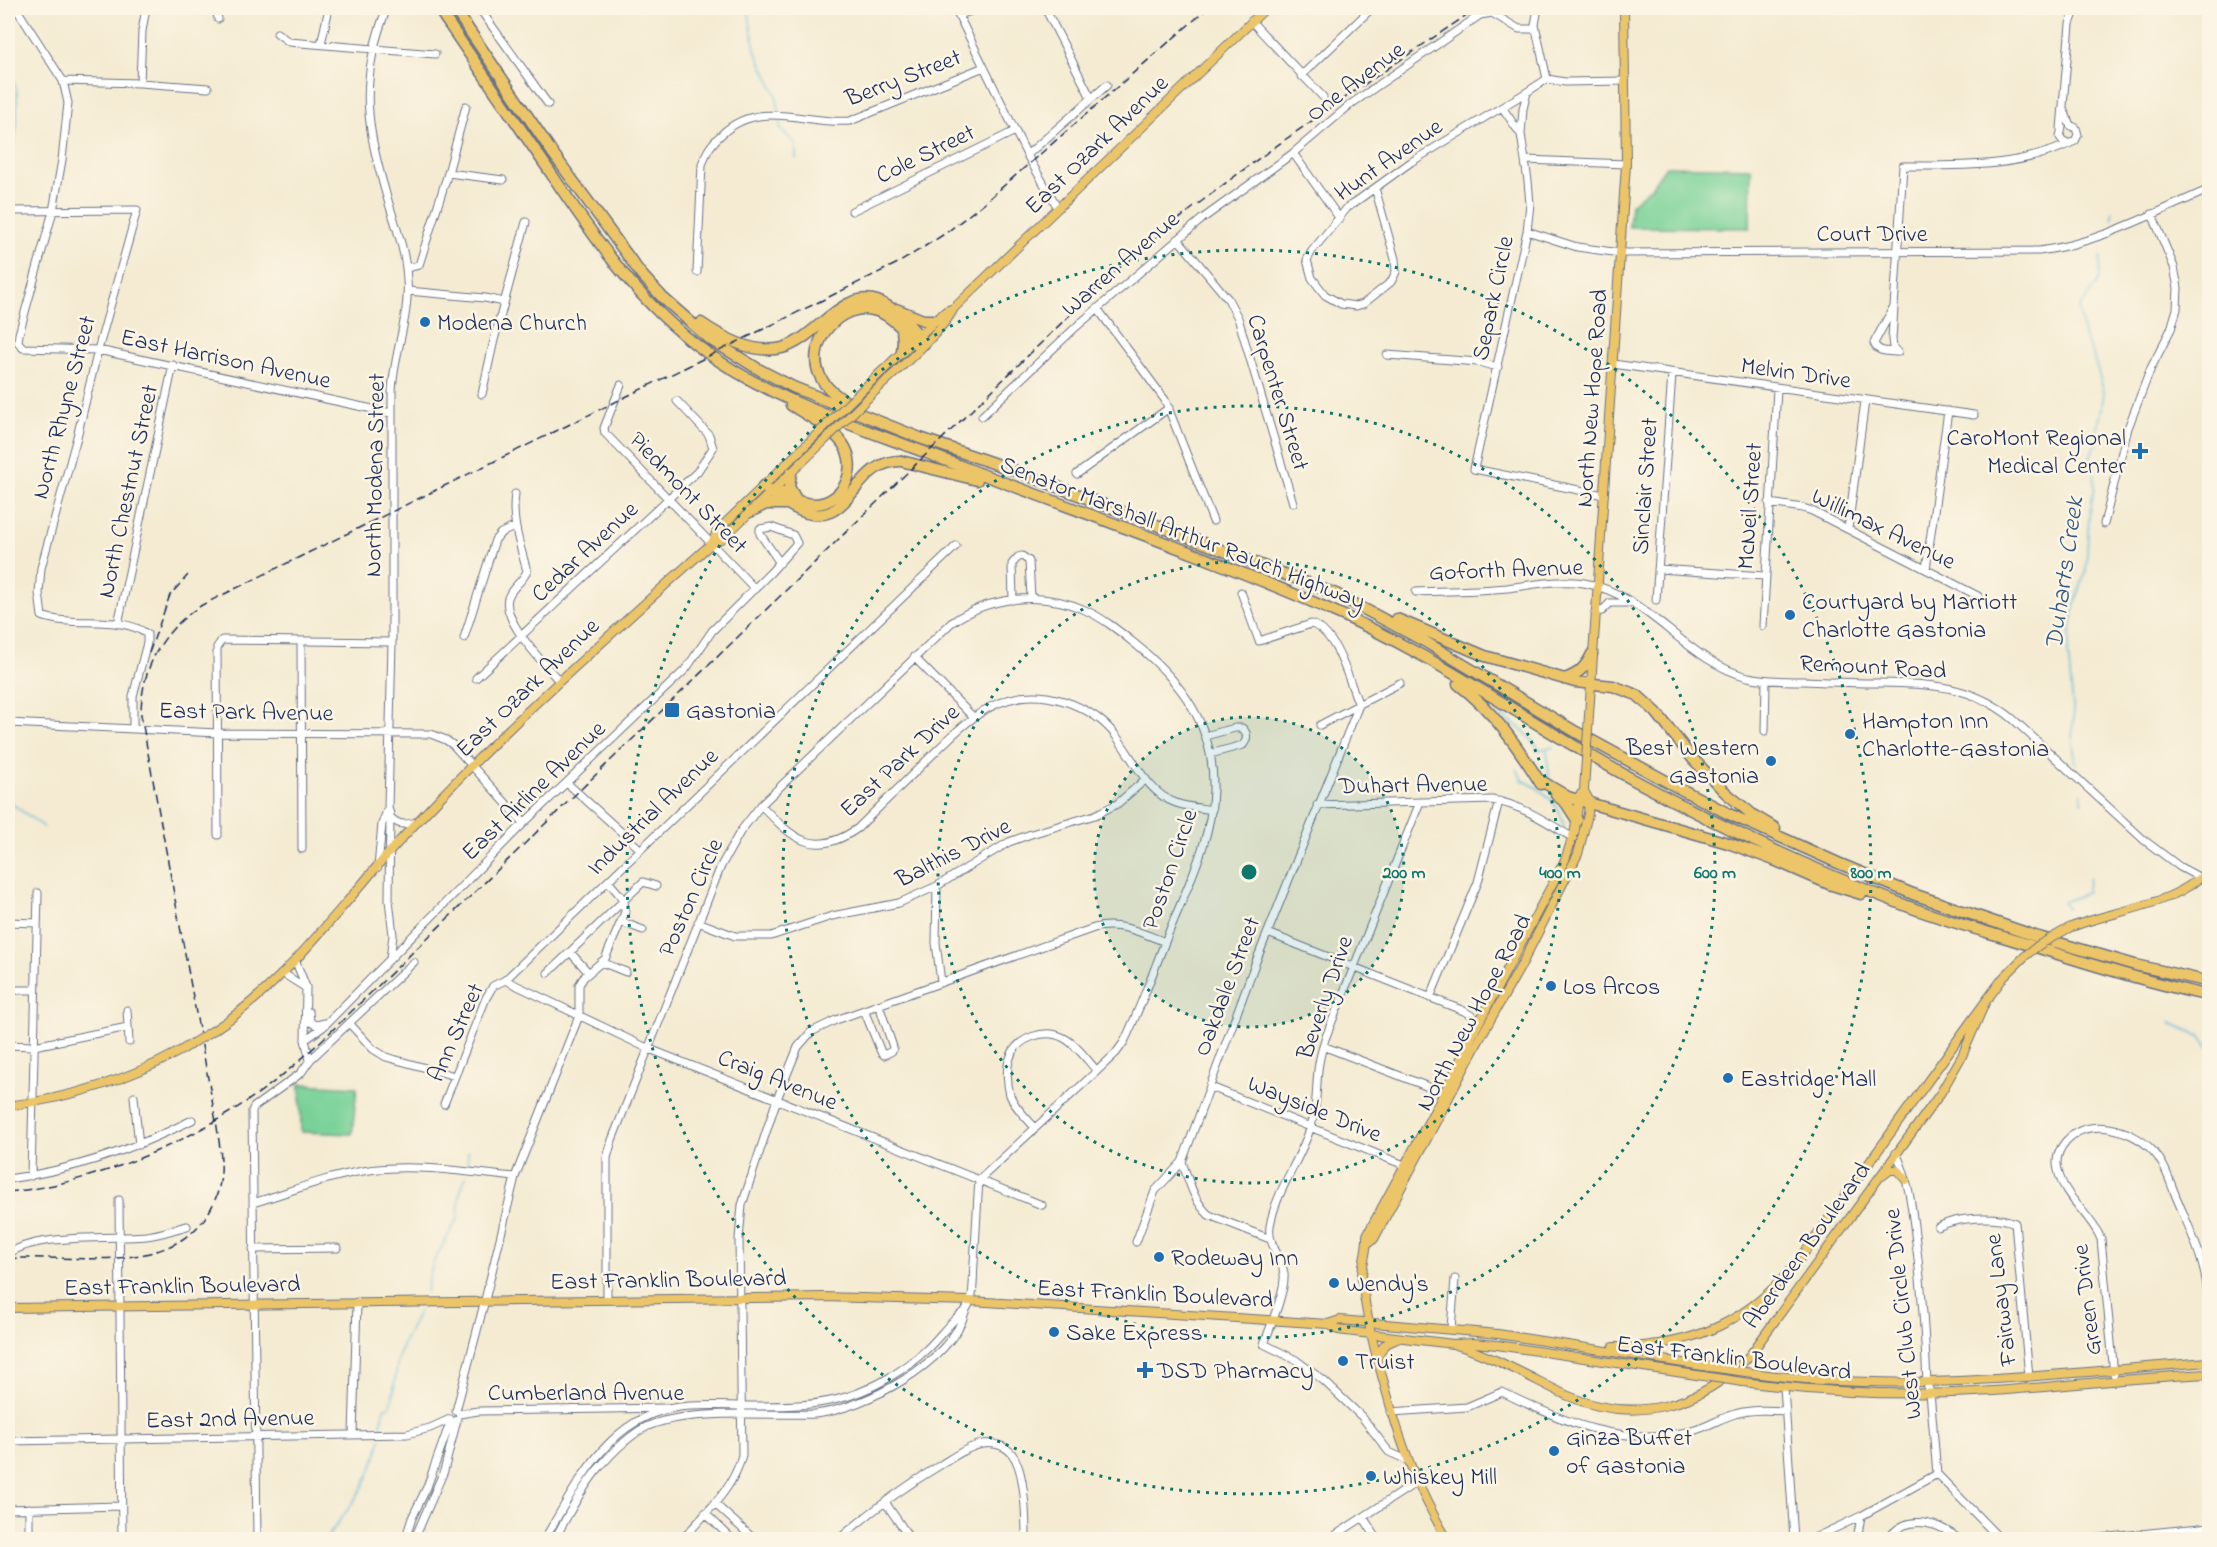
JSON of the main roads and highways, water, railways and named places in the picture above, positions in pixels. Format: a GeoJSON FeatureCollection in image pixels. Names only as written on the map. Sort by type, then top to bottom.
{"type":"FeatureCollection","features":[{"type":"Feature","properties":{"kind":"highway","name":"Senator Marshall Arthur Rauch Highway"},"geometry":{"type":"LineString","coordinates":[[438,8],[601,247],[625,277],[658,312],[702,349],[768,390],[1331,609],[1438,665],[1633,779],[1730,829],[1904,905],[2150,983],[2210,996]]}},
{"type":"Feature","properties":{"kind":"highway","name":"Senator Marshall Arthur Rauch Highway"},"geometry":{"type":"LineString","coordinates":[[454,8],[629,260],[663,298],[711,340],[751,365],[793,387],[869,418],[1016,471],[1336,594],[1405,630],[1576,732],[1677,787],[1745,822],[1904,890],[2001,925],[2088,952],[2210,982]]}},
{"type":"Feature","properties":{"kind":"highway"},"geometry":{"type":"LineString","coordinates":[[663,298],[712,331],[740,345],[774,349],[790,345],[805,337],[851,302],[867,299],[923,320],[936,320]]}},
{"type":"Feature","properties":{"kind":"highway"},"geometry":{"type":"LineString","coordinates":[[883,304],[909,325],[920,342]]}},
{"type":"Feature","properties":{"kind":"highway"},"geometry":{"type":"LineString","coordinates":[[869,418],[823,383],[816,367],[819,343],[833,322],[854,310],[879,311],[920,342]]}},
{"type":"Feature","properties":{"kind":"highway"},"geometry":{"type":"LineString","coordinates":[[902,329],[902,352]]}},
{"type":"Feature","properties":{"kind":"highway"},"geometry":{"type":"LineString","coordinates":[[768,390],[833,433],[842,443],[849,458],[847,482],[831,499],[815,504],[798,501],[770,487]]}},
{"type":"Feature","properties":{"kind":"highway"},"geometry":{"type":"LineString","coordinates":[[770,487],[787,504],[805,513],[827,513],[842,505],[870,470],[884,463],[898,460],[948,471],[1058,504]]}},
{"type":"Feature","properties":{"kind":"highway"},"geometry":{"type":"LineString","coordinates":[[791,473],[789,487],[792,495],[798,501]]}},
{"type":"Feature","properties":{"kind":"highway"},"geometry":{"type":"LineString","coordinates":[[750,512],[766,504],[787,504]]}},
{"type":"Feature","properties":{"kind":"highway"},"geometry":{"type":"LineString","coordinates":[[1336,594],[1464,648],[1564,679],[1621,688],[1644,700],[1693,759],[1726,793],[1765,823],[1815,852]]}},
{"type":"Feature","properties":{"kind":"highway"},"geometry":{"type":"LineString","coordinates":[[1564,679],[1572,677],[1581,670],[1592,654]]}},
{"type":"Feature","properties":{"kind":"highway"},"geometry":{"type":"LineString","coordinates":[[1438,665],[1444,674],[1478,700],[1496,719],[1511,737],[1538,779],[1566,803],[1576,820]]}},
{"type":"Feature","properties":{"kind":"highway"},"geometry":{"type":"LineString","coordinates":[[1538,779],[1556,791],[1728,843],[1829,884],[1904,905]]}},
{"type":"Feature","properties":{"kind":"main road","name":"East Ozark Avenue"},"geometry":{"type":"LineString","coordinates":[[712,543],[717,531],[770,487],[791,473],[868,398],[920,342],[951,315],[954,308],[1266,8]]}},
{"type":"Feature","properties":{"kind":"main road","name":"North New Hope Road"},"geometry":{"type":"LineString","coordinates":[[1368,1243],[1374,1239],[1413,1169],[1484,1031],[1521,966],[1578,854],[1585,831],[1584,798],[1592,654],[1626,164],[1624,8]]}},
{"type":"Feature","properties":{"kind":"main road","name":"East Ozark Avenue"},"geometry":{"type":"LineString","coordinates":[[8,1106],[33,1103],[104,1085],[150,1067],[214,1030],[285,974],[391,851],[472,765],[559,681],[712,543],[723,538],[750,512],[814,437],[902,352],[920,342],[936,320],[946,311],[954,308]]}},
{"type":"Feature","properties":{"kind":"main road","name":"North New Hope Road"},"geometry":{"type":"LineString","coordinates":[[1444,1538],[1407,1460],[1377,1359],[1362,1274],[1368,1231],[1444,1093],[1565,860],[1584,798]]}},
{"type":"Feature","properties":{"kind":"main road","name":"Aberdeen Boulevard"},"geometry":{"type":"LineString","coordinates":[[1579,1346],[1642,1347],[1678,1341],[1725,1323],[1763,1298],[1797,1263],[2010,970],[2038,945],[2069,928],[2154,902],[2200,879],[2210,867]]}},
{"type":"Feature","properties":{"kind":"main road","name":"Aberdeen Boulevard"},"geometry":{"type":"LineString","coordinates":[[1454,1344],[1508,1365],[1567,1395],[1602,1407],[1635,1410],[1674,1404],[1693,1397],[1722,1380],[1750,1355],[1926,1115],[1954,1072],[1985,1003]]}},
{"type":"Feature","properties":{"kind":"main road"},"geometry":{"type":"LineString","coordinates":[[1412,1150],[1413,1169]]}},
{"type":"Feature","properties":{"kind":"main road"},"geometry":{"type":"LineString","coordinates":[[1879,1178],[1893,1170],[1900,1172],[1906,1180]]}},
{"type":"Feature","properties":{"kind":"main road","name":"East Franklin Boulevard"},"geometry":{"type":"LineString","coordinates":[[8,1308],[739,1297],[971,1301],[1328,1324],[1340,1320],[1451,1328],[1753,1373],[1829,1382],[1929,1388],[1984,1391],[2210,1374]]}},
{"type":"Feature","properties":{"kind":"main road","name":"East Franklin Boulevard"},"geometry":{"type":"LineString","coordinates":[[1328,1324],[1338,1330],[1454,1344],[1497,1345],[1743,1382],[1841,1392],[1929,1388],[2114,1369],[2210,1362]]}},
{"type":"Feature","properties":{"kind":"main road"},"geometry":{"type":"LineString","coordinates":[[1377,1359],[1380,1349],[1387,1342],[1401,1337]]}},
{"type":"Feature","properties":{"kind":"waterway"},"geometry":{"type":"LineString","coordinates":[[748,8],[755,50],[776,94],[779,110]]}},
{"type":"Feature","properties":{"kind":"waterway"},"geometry":{"type":"LineString","coordinates":[[8,66],[17,91],[17,123],[8,182]]}},
{"type":"Feature","properties":{"kind":"waterway"},"geometry":{"type":"LineString","coordinates":[[779,119],[781,130],[796,144],[796,159]]}},
{"type":"Feature","properties":{"kind":"waterway","name":"Duharts Creek"},"geometry":{"type":"LineString","coordinates":[[2112,211],[2112,219]]}},
{"type":"Feature","properties":{"kind":"waterway","name":"Duharts Creek"},"geometry":{"type":"LineString","coordinates":[[2076,764],[2072,737],[2074,718],[2068,652],[2074,607],[2086,570],[2089,517],[2094,489],[2094,473],[2090,457],[2097,440],[2097,427],[2104,392],[2092,352],[2085,339],[2079,309],[2098,282],[2101,256]]}},
{"type":"Feature","properties":{"kind":"waterway"},"geometry":{"type":"LineString","coordinates":[[1498,714],[1524,731],[1540,750]]}},
{"type":"Feature","properties":{"kind":"waterway"},"geometry":{"type":"LineString","coordinates":[[1537,750],[1554,747]]}},
{"type":"Feature","properties":{"kind":"waterway"},"geometry":{"type":"LineString","coordinates":[[1547,749],[1549,779]]}},
{"type":"Feature","properties":{"kind":"waterway"},"geometry":{"type":"LineString","coordinates":[[1517,769],[1522,780],[1543,792],[1554,804],[1564,827]]}},
{"type":"Feature","properties":{"kind":"waterway","name":"Duharts Creek"},"geometry":{"type":"LineString","coordinates":[[2081,793],[2082,802]]}},
{"type":"Feature","properties":{"kind":"waterway"},"geometry":{"type":"LineString","coordinates":[[8,801],[44,827]]}},
{"type":"Feature","properties":{"kind":"waterway","name":"Duharts Creek"},"geometry":{"type":"LineString","coordinates":[[2067,908],[2063,902],[2086,893],[2089,877]]}},
{"type":"Feature","properties":{"kind":"waterway","name":"Duharts Creek"},"geometry":{"type":"LineString","coordinates":[[2171,1023],[2200,1036],[2210,1048]]}},
{"type":"Feature","properties":{"kind":"waterway"},"geometry":{"type":"LineString","coordinates":[[467,1168],[468,1151]]}},
{"type":"Feature","properties":{"kind":"waterway"},"geometry":{"type":"LineString","coordinates":[[426,1292],[433,1263],[458,1218],[460,1193],[466,1176]]}},
{"type":"Feature","properties":{"kind":"waterway"},"geometry":{"type":"LineString","coordinates":[[380,1431],[384,1408],[390,1406],[392,1402],[398,1359],[419,1311]]}},
{"type":"Feature","properties":{"kind":"waterway"},"geometry":{"type":"LineString","coordinates":[[325,1540],[366,1481],[381,1439]]}},
{"type":"Feature","properties":{"kind":"railway"},"geometry":{"type":"LineString","coordinates":[[8,1259],[110,1258],[136,1256],[161,1250],[183,1239],[201,1223],[209,1212],[217,1193],[221,1167],[217,1127],[141,715],[142,698],[150,666],[165,638],[176,626],[202,605],[900,262],[946,233],[984,203],[1208,8]]}},
{"type":"Feature","properties":{"kind":"railway"},"geometry":{"type":"LineString","coordinates":[[8,1192],[79,1179],[149,1154],[215,1121],[275,1081],[328,1034],[1108,278],[1196,205],[1242,171],[1477,8]]}},
{"type":"Feature","properties":{"kind":"railway"},"geometry":{"type":"LineString","coordinates":[[149,653],[170,595],[188,575]]}},
{"type":"Feature","properties":{"kind":"place","name":"Modena Church"},"geometry":{"type":"Point","coordinates":[425,322]}},
{"type":"Feature","properties":{"kind":"place","name":"CaroMont Regional Medical Center"},"geometry":{"type":"Point","coordinates":[2140,451]}},
{"type":"Feature","properties":{"kind":"place","name":"Courtyard by Marriott Charlotte Gastonia"},"geometry":{"type":"Point","coordinates":[1790,615]}},
{"type":"Feature","properties":{"kind":"place","name":"Gastonia"},"geometry":{"type":"Point","coordinates":[672,710]}},
{"type":"Feature","properties":{"kind":"place","name":"Hampton Inn Charlotte-Gastonia"},"geometry":{"type":"Point","coordinates":[1850,734]}},
{"type":"Feature","properties":{"kind":"place","name":"Best Western Gastonia"},"geometry":{"type":"Point","coordinates":[1771,761]}},
{"type":"Feature","properties":{"kind":"place","name":"Los Arcos"},"geometry":{"type":"Point","coordinates":[1551,986]}},
{"type":"Feature","properties":{"kind":"place","name":"Eastridge Mall"},"geometry":{"type":"Point","coordinates":[1728,1078]}},
{"type":"Feature","properties":{"kind":"place","name":"Rodeway Inn"},"geometry":{"type":"Point","coordinates":[1159,1257]}},
{"type":"Feature","properties":{"kind":"place","name":"Wendy's"},"geometry":{"type":"Point","coordinates":[1334,1283]}},
{"type":"Feature","properties":{"kind":"place","name":"Sake Express"},"geometry":{"type":"Point","coordinates":[1054,1332]}},
{"type":"Feature","properties":{"kind":"place","name":"Truist"},"geometry":{"type":"Point","coordinates":[1343,1361]}},
{"type":"Feature","properties":{"kind":"place","name":"DSD Pharmacy"},"geometry":{"type":"Point","coordinates":[1145,1370]}},
{"type":"Feature","properties":{"kind":"place","name":"Ginza Buffet of Gastonia"},"geometry":{"type":"Point","coordinates":[1554,1451]}},
{"type":"Feature","properties":{"kind":"place","name":"Whiskey Mill"},"geometry":{"type":"Point","coordinates":[1371,1476]}}]}
